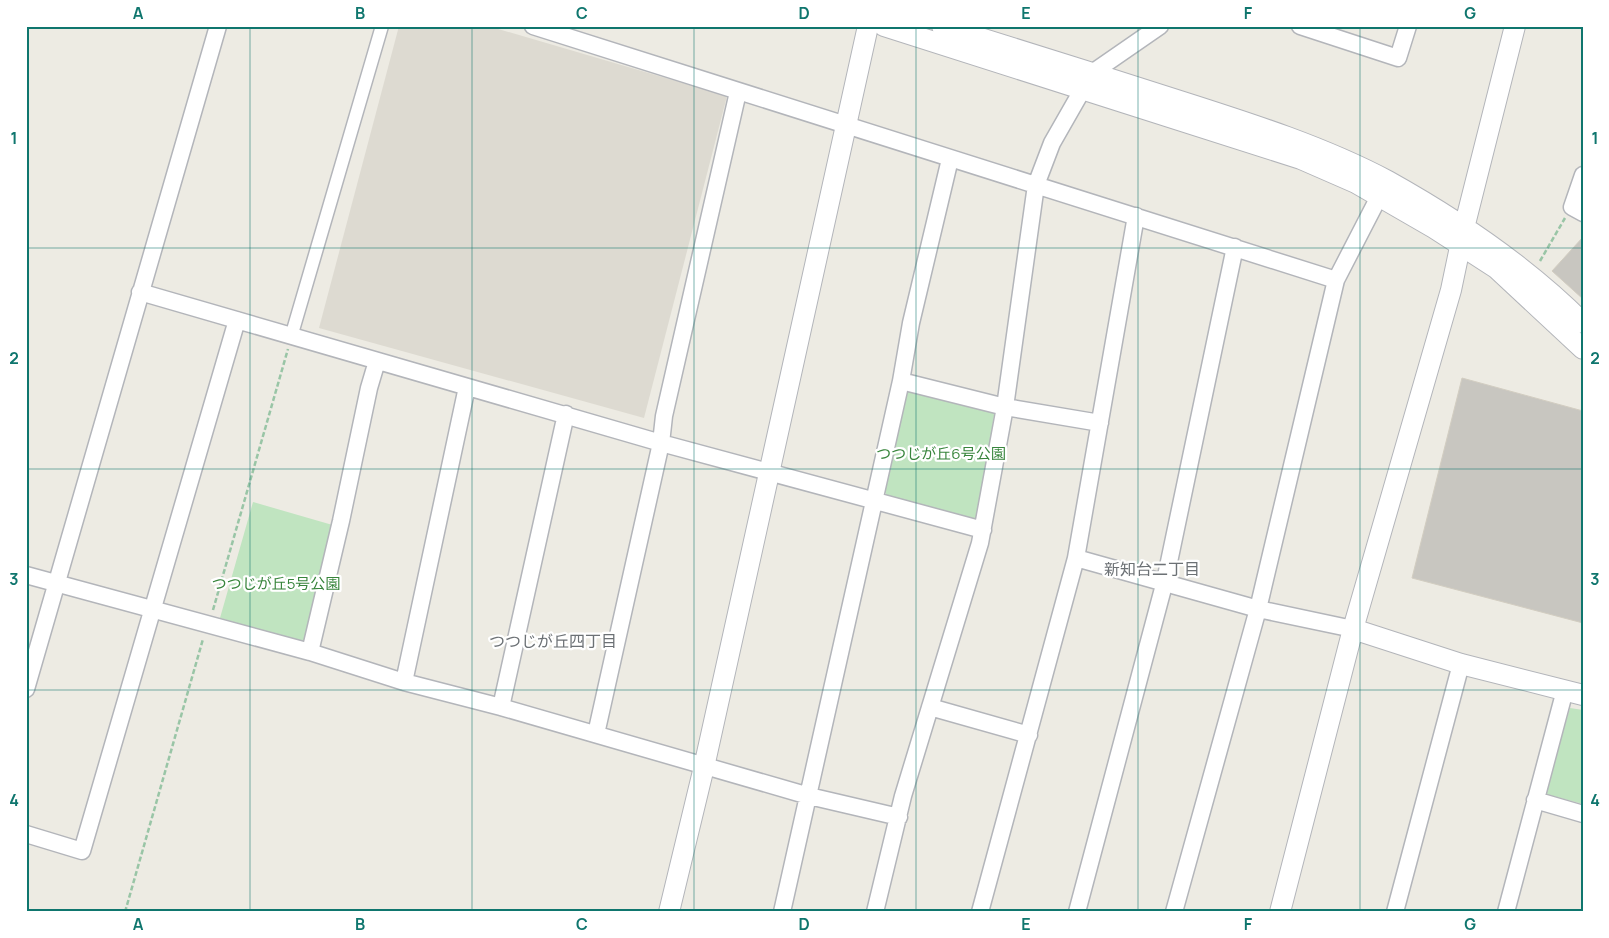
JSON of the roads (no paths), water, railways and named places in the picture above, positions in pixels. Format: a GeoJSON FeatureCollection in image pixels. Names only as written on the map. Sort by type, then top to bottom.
{"type":"FeatureCollection","features":[{"type":"Feature","properties":{"kind":"street"},"geometry":{"type":"LineString","coordinates":[[26,689],[218,26]]}},
{"type":"Feature","properties":{"kind":"street"},"geometry":{"type":"LineString","coordinates":[[291,337],[382,26]]}},
{"type":"Feature","properties":{"kind":"street"},"geometry":{"type":"LineString","coordinates":[[533,26],[1336,280]]}},
{"type":"Feature","properties":{"kind":"street"},"geometry":{"type":"LineString","coordinates":[[669,912],[704,767],[868,26]]}},
{"type":"Feature","properties":{"kind":"street"},"geometry":{"type":"LineString","coordinates":[[884,26],[1088,81],[1305,144],[1532,276],[1583,323]]}},
{"type":"Feature","properties":{"kind":"street"},"geometry":{"type":"LineString","coordinates":[[942,26],[1088,81]]}},
{"type":"Feature","properties":{"kind":"street"},"geometry":{"type":"LineString","coordinates":[[875,912],[903,796],[983,530],[1005,406],[1036,185],[1052,143],[1088,81],[1160,26]]}},
{"type":"Feature","properties":{"kind":"street"},"geometry":{"type":"LineString","coordinates":[[1304,27],[1398,58],[1408,26]]}},
{"type":"Feature","properties":{"kind":"street"},"geometry":{"type":"LineString","coordinates":[[1280,912],[1353,628],[1451,290],[1462,236],[1515,26]]}},
{"type":"Feature","properties":{"kind":"street"},"geometry":{"type":"LineString","coordinates":[[596,734],[661,443],[664,416],[738,92]]}},
{"type":"Feature","properties":{"kind":"street"},"geometry":{"type":"LineString","coordinates":[[782,912],[901,381],[913,314],[950,159]]}},
{"type":"Feature","properties":{"kind":"street"},"geometry":{"type":"LineString","coordinates":[[1577,210],[1583,174]]}},
{"type":"Feature","properties":{"kind":"street"},"geometry":{"type":"LineString","coordinates":[[1174,912],[1258,609],[1336,280],[1383,188]]}},
{"type":"Feature","properties":{"kind":"street"},"geometry":{"type":"LineString","coordinates":[[980,912],[1076,558],[1136,216]]}},
{"type":"Feature","properties":{"kind":"street"},"geometry":{"type":"LineString","coordinates":[[1462,236],[1583,349]]}},
{"type":"Feature","properties":{"kind":"street"},"geometry":{"type":"LineString","coordinates":[[1077,912],[1165,581],[1235,248]]}},
{"type":"Feature","properties":{"kind":"street"},"geometry":{"type":"LineString","coordinates":[[140,292],[661,443],[983,530]]}},
{"type":"Feature","properties":{"kind":"street"},"geometry":{"type":"LineString","coordinates":[[26,834],[82,851],[154,610],[237,320]]}},
{"type":"Feature","properties":{"kind":"street"},"geometry":{"type":"LineString","coordinates":[[310,652],[341,521],[369,388],[377,361]]}},
{"type":"Feature","properties":{"kind":"street"},"geometry":{"type":"LineString","coordinates":[[901,381],[1005,406],[1100,423]]}},
{"type":"Feature","properties":{"kind":"street"},"geometry":{"type":"LineString","coordinates":[[404,682],[467,387]]}},
{"type":"Feature","properties":{"kind":"street"},"geometry":{"type":"LineString","coordinates":[[501,708],[566,414]]}},
{"type":"Feature","properties":{"kind":"street"},"geometry":{"type":"LineString","coordinates":[[1076,558],[1165,581],[1258,609],[1353,628],[1462,664],[1574,693],[1535,800],[1506,912]]}},
{"type":"Feature","properties":{"kind":"street"},"geometry":{"type":"LineString","coordinates":[[26,575],[310,652],[404,682],[596,734],[704,767],[733,773],[809,796],[899,818]]}},
{"type":"Feature","properties":{"kind":"street"},"geometry":{"type":"LineString","coordinates":[[1395,912],[1462,664]]}},
{"type":"Feature","properties":{"kind":"street"},"geometry":{"type":"LineString","coordinates":[[930,707],[1029,735]]}},
{"type":"Feature","properties":{"kind":"street"},"geometry":{"type":"LineString","coordinates":[[1535,800],[1583,814]]}},
{"type":"Feature","properties":{"kind":"district","name":"新知台二丁目"},"geometry":{"type":"Point","coordinates":[1152,569]}},
{"type":"Feature","properties":{"kind":"district","name":"つつじが丘四丁目"},"geometry":{"type":"Point","coordinates":[553,641]}},
{"type":"Feature","properties":{"kind":"park label","name":"つつじが丘6号公園"},"geometry":{"type":"Point","coordinates":[941,454]}},
{"type":"Feature","properties":{"kind":"park label","name":"つつじが丘5号公園"},"geometry":{"type":"Point","coordinates":[276,584]}}]}
